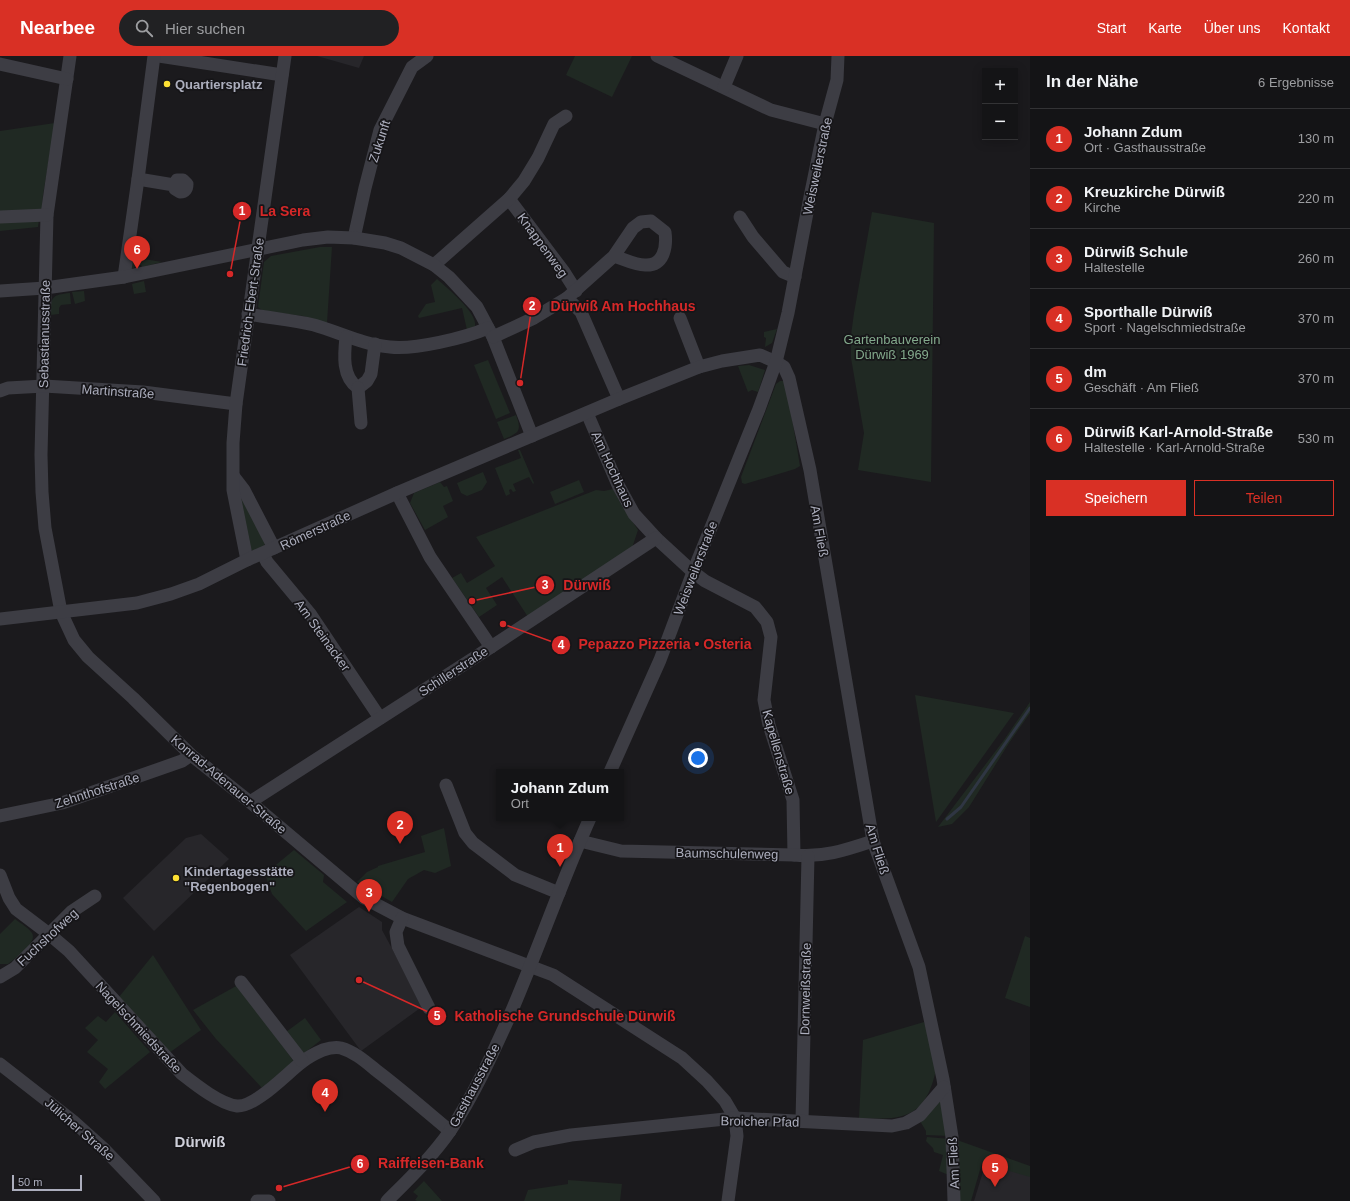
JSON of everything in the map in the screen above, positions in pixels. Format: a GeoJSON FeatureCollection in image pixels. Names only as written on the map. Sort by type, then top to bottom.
{"type":"FeatureCollection","features":[{"type":"Feature","properties":{"kind":"street","name":"Sebastianusstraße"},"geometry":{"type":"LineString","coordinates":[[61,612],[45,528],[41,455],[44,386],[47,215],[70,56]]}},
{"type":"Feature","properties":{"kind":"street"},"geometry":{"type":"LineString","coordinates":[[124,277],[154,56]]}},
{"type":"Feature","properties":{"kind":"street"},"geometry":{"type":"LineString","coordinates":[[159,56],[215,60],[282,75]]}},
{"type":"Feature","properties":{"kind":"street","name":"Friedrich-Ebert-Straße"},"geometry":{"type":"LineString","coordinates":[[247,560],[233,490],[233,443],[236,404],[248,314],[285,56]]}},
{"type":"Feature","properties":{"kind":"street","name":"Zukunft"},"geometry":{"type":"LineString","coordinates":[[354,238],[380,130],[412,67],[427,56]]}},
{"type":"Feature","properties":{"kind":"street"},"geometry":{"type":"LineString","coordinates":[[657,56],[771,110],[825,124]]}},
{"type":"Feature","properties":{"kind":"street"},"geometry":{"type":"LineString","coordinates":[[724,87],[737,56]]}},
{"type":"Feature","properties":{"kind":"street","name":"Weisweilerstraße"},"geometry":{"type":"LineString","coordinates":[[611,769],[660,660],[693,572],[759,409],[776,362],[788,313],[825,124],[837,80],[838,56]]}},
{"type":"Feature","properties":{"kind":"street"},"geometry":{"type":"LineString","coordinates":[[0,64],[67,79]]}},
{"type":"Feature","properties":{"kind":"street"},"geometry":{"type":"LineString","coordinates":[[434,265],[509,199],[524,181],[538,158],[554,124],[566,116]]}},
{"type":"Feature","properties":{"kind":"street"},"geometry":{"type":"LineString","coordinates":[[138,179],[174,185]]}},
{"type":"Feature","properties":{"kind":"street","name":"Knappenweg"},"geometry":{"type":"LineString","coordinates":[[509,199],[564,272],[571,295]]}},
{"type":"Feature","properties":{"kind":"street"},"geometry":{"type":"LineString","coordinates":[[0,218],[47,215]]}},
{"type":"Feature","properties":{"kind":"street"},"geometry":{"type":"LineString","coordinates":[[740,217],[753,237],[783,272],[795,277]]}},
{"type":"Feature","properties":{"kind":"street"},"geometry":{"type":"LineString","coordinates":[[0,291],[45,288],[124,277],[303,240],[328,237],[354,238],[385,243],[401,248],[434,265],[457,285],[477,307],[491,333],[532,436]]}},
{"type":"Feature","properties":{"kind":"street","name":"Knappenweg"},"geometry":{"type":"LineString","coordinates":[[248,314],[314,326],[346,337],[390,348],[418,346],[464,336],[491,333],[534,318],[571,295],[614,256]]}},
{"type":"Feature","properties":{"kind":"street"},"geometry":{"type":"LineString","coordinates":[[571,295],[581,312],[619,399]]}},
{"type":"Feature","properties":{"kind":"street"},"geometry":{"type":"LineString","coordinates":[[680,318],[699,367]]}},
{"type":"Feature","properties":{"kind":"street"},"geometry":{"type":"LineString","coordinates":[[346,337],[344,353],[347,375],[353,384],[358,388],[361,423]]}},
{"type":"Feature","properties":{"kind":"street"},"geometry":{"type":"LineString","coordinates":[[358,388],[368,381],[371,374],[374,344]]}},
{"type":"Feature","properties":{"kind":"street","name":"Römerstraße"},"geometry":{"type":"LineString","coordinates":[[0,620],[137,603],[171,594],[205,582],[247,560],[397,493],[619,399],[699,367],[722,361],[760,356],[776,362]]}},
{"type":"Feature","properties":{"kind":"street","name":"Am Fließ"},"geometry":{"type":"LineString","coordinates":[[776,362],[784,367],[789,378],[810,470],[873,841],[919,967],[944,1087],[952,1138],[954,1201]]}},
{"type":"Feature","properties":{"kind":"street","name":"Martinstraße"},"geometry":{"type":"LineString","coordinates":[[0,391],[8,388],[44,386],[143,392],[236,404]]}},
{"type":"Feature","properties":{"kind":"street","name":"Am Hochhaus"},"geometry":{"type":"LineString","coordinates":[[587,413],[618,485],[634,514],[656,538],[693,572]]}},
{"type":"Feature","properties":{"kind":"street"},"geometry":{"type":"LineString","coordinates":[[234,477],[244,490],[269,551]]}},
{"type":"Feature","properties":{"kind":"street"},"geometry":{"type":"LineString","coordinates":[[397,493],[430,557],[491,646]]}},
{"type":"Feature","properties":{"kind":"street","name":"Schillerstraße"},"geometry":{"type":"LineString","coordinates":[[250,802],[656,538]]}},
{"type":"Feature","properties":{"kind":"street","name":"Am Steinacker"},"geometry":{"type":"LineString","coordinates":[[269,551],[267,562],[311,615],[380,718]]}},
{"type":"Feature","properties":{"kind":"street","name":"Kapellenstraße"},"geometry":{"type":"LineString","coordinates":[[693,572],[705,581],[755,607],[767,622],[771,637],[764,700],[769,725],[792,800],[794,855]]}},
{"type":"Feature","properties":{"kind":"street","name":"Konrad-Adenauer-Straße"},"geometry":{"type":"LineString","coordinates":[[61,612],[74,640],[88,657],[133,698],[191,755],[250,802],[364,898],[402,918],[553,975],[682,1058],[707,1081],[725,1101],[735,1118]]}},
{"type":"Feature","properties":{"kind":"street","name":"Zehnthofstraße"},"geometry":{"type":"LineString","coordinates":[[0,816],[62,803],[182,761],[191,755]]}},
{"type":"Feature","properties":{"kind":"street"},"geometry":{"type":"LineString","coordinates":[[446,785],[465,833],[473,843],[515,875],[559,893]]}},
{"type":"Feature","properties":{"kind":"street"},"geometry":{"type":"LineString","coordinates":[[580,841],[589,821]]}},
{"type":"Feature","properties":{"kind":"street","name":"Baumschulenweg"},"geometry":{"type":"LineString","coordinates":[[580,841],[622,852],[808,856],[836,853],[873,841]]}},
{"type":"Feature","properties":{"kind":"street","name":"Gasthausstraße"},"geometry":{"type":"LineString","coordinates":[[387,1201],[421,1167],[450,1131],[473,1091],[496,1046],[530,967],[580,841]]}},
{"type":"Feature","properties":{"kind":"street","name":"Dornweißstraße"},"geometry":{"type":"LineString","coordinates":[[802,1121],[808,856]]}},
{"type":"Feature","properties":{"kind":"street","name":"Nagelschmiedstraße"},"geometry":{"type":"LineString","coordinates":[[0,875],[9,898],[16,909],[69,951],[182,1074],[200,1088],[226,1103],[241,1106],[253,1101],[302,1061],[328,1049],[340,1048],[351,1052],[392,1082],[450,1131]]}},
{"type":"Feature","properties":{"kind":"street","name":"Fuchshofweg"},"geometry":{"type":"LineString","coordinates":[[0,977],[14,968],[71,912],[95,896]]}},
{"type":"Feature","properties":{"kind":"street"},"geometry":{"type":"LineString","coordinates":[[402,918],[396,932],[398,946],[430,1008]]}},
{"type":"Feature","properties":{"kind":"street"},"geometry":{"type":"LineString","coordinates":[[241,982],[302,1061]]}},
{"type":"Feature","properties":{"kind":"street","name":"Jülicher Straße"},"geometry":{"type":"LineString","coordinates":[[0,1064],[73,1121],[104,1148],[154,1201]]}},
{"type":"Feature","properties":{"kind":"street","name":"Broicher Pfad"},"geometry":{"type":"LineString","coordinates":[[515,1150],[534,1142],[571,1135],[735,1118],[892,1126],[906,1122],[920,1115],[944,1087]]}},
{"type":"Feature","properties":{"kind":"street"},"geometry":{"type":"LineString","coordinates":[[728,1201],[737,1136],[735,1118]]}},
{"type":"Feature","properties":{"kind":"street"},"geometry":{"type":"LineString","coordinates":[[257,1201],[269,1201]]}},
{"type":"Feature","properties":{"kind":"shaded area"},"geometry":{"type":"Polygon","coordinates":[[[317,56],[364,56],[359,68],[317,56]]]}},
{"type":"Feature","properties":{"kind":"shaded area","name":"Kindertagesstätte \"Regenbogen\""},"geometry":{"type":"Polygon","coordinates":[[[201,834],[229,859],[154,931],[123,898],[186,838],[201,834]]]}},
{"type":"Feature","properties":{"kind":"shaded area"},"geometry":{"type":"Polygon","coordinates":[[[359,907],[382,922],[382,930],[423,1006],[361,1051],[290,955],[359,907]]]}},
{"type":"Feature","properties":{"kind":"shaded area"},"geometry":{"type":"Polygon","coordinates":[[[986,1162],[1030,1175],[1030,1201],[974,1201],[986,1162]]]}},
{"type":"Feature","properties":{"kind":"green space"},"geometry":{"type":"Polygon","coordinates":[[[575,56],[632,56],[612,97],[566,75],[575,56]]]}},
{"type":"Feature","properties":{"kind":"green space"},"geometry":{"type":"Polygon","coordinates":[[[55,123],[43,195],[42,210],[0,214],[0,131],[55,123]]]}},
{"type":"Feature","properties":{"kind":"green space","name":"Gartenbauverein Dürwiß 1969"},"geometry":{"type":"Polygon","coordinates":[[[872,212],[934,223],[931,482],[858,470],[864,433],[851,358],[851,335],[872,212]]]}},
{"type":"Feature","properties":{"kind":"green space"},"geometry":{"type":"Polygon","coordinates":[[[39,219],[38,227],[0,231],[0,221],[39,219]]]}},
{"type":"Feature","properties":{"kind":"green space"},"geometry":{"type":"Polygon","coordinates":[[[320,247],[332,247],[327,323],[303,316],[263,311],[258,307],[264,262],[271,256],[320,247]]]}},
{"type":"Feature","properties":{"kind":"green space"},"geometry":{"type":"Polygon","coordinates":[[[130,258],[162,262],[142,267],[141,265],[128,270],[130,258]]]}},
{"type":"Feature","properties":{"kind":"green space"},"geometry":{"type":"Polygon","coordinates":[[[437,279],[454,294],[472,314],[475,321],[475,326],[467,330],[462,308],[419,318],[418,316],[426,304],[435,302],[431,285],[437,279]]]}},
{"type":"Feature","properties":{"kind":"green space"},"geometry":{"type":"Polygon","coordinates":[[[144,281],[146,292],[134,294],[132,284],[144,281]]]}},
{"type":"Feature","properties":{"kind":"green space"},"geometry":{"type":"Polygon","coordinates":[[[84,291],[85,301],[75,304],[72,292],[84,291]]]}},
{"type":"Feature","properties":{"kind":"green space"},"geometry":{"type":"Polygon","coordinates":[[[70,293],[71,304],[61,305],[59,308],[59,314],[50,315],[52,300],[56,296],[70,293]]]}},
{"type":"Feature","properties":{"kind":"green space"},"geometry":{"type":"Polygon","coordinates":[[[777,329],[772,343],[765,347],[766,338],[764,337],[764,332],[777,329]]]}},
{"type":"Feature","properties":{"kind":"green space"},"geometry":{"type":"Polygon","coordinates":[[[488,360],[510,413],[496,419],[474,365],[488,360]]]}},
{"type":"Feature","properties":{"kind":"green space"},"geometry":{"type":"Polygon","coordinates":[[[749,365],[765,370],[758,392],[752,390],[748,392],[738,366],[749,365]]]}},
{"type":"Feature","properties":{"kind":"green space"},"geometry":{"type":"Polygon","coordinates":[[[780,381],[786,383],[800,466],[795,469],[745,484],[742,483],[741,477],[776,384],[780,381]]]}},
{"type":"Feature","properties":{"kind":"green space"},"geometry":{"type":"Polygon","coordinates":[[[516,415],[519,425],[518,431],[504,439],[497,422],[516,415]]]}},
{"type":"Feature","properties":{"kind":"green space"},"geometry":{"type":"Polygon","coordinates":[[[518,450],[520,450],[534,483],[533,484],[529,477],[513,484],[516,491],[513,492],[511,489],[509,490],[510,494],[506,496],[495,468],[521,458],[518,450]]]}},
{"type":"Feature","properties":{"kind":"green space"},"geometry":{"type":"Polygon","coordinates":[[[483,472],[487,482],[482,490],[467,496],[461,493],[457,483],[483,472]]]}},
{"type":"Feature","properties":{"kind":"green space"},"geometry":{"type":"Polygon","coordinates":[[[579,480],[584,492],[555,504],[550,492],[579,480]]]}},
{"type":"Feature","properties":{"kind":"green space"},"geometry":{"type":"Polygon","coordinates":[[[440,482],[444,487],[447,486],[453,501],[443,506],[448,517],[425,530],[410,503],[414,493],[440,482]]]}},
{"type":"Feature","properties":{"kind":"green space"},"geometry":{"type":"Polygon","coordinates":[[[613,489],[638,530],[631,551],[528,617],[502,577],[486,588],[497,605],[479,617],[452,578],[461,573],[467,583],[495,566],[476,537],[596,490],[604,491],[613,489]]]}},
{"type":"Feature","properties":{"kind":"green space"},"geometry":{"type":"Polygon","coordinates":[[[239,491],[265,543],[264,547],[255,552],[250,549],[239,491]]]}},
{"type":"Feature","properties":{"kind":"green space"},"geometry":{"type":"Polygon","coordinates":[[[915,695],[1014,713],[936,822],[915,695]]]}},
{"type":"Feature","properties":{"kind":"green space"},"geometry":{"type":"Polygon","coordinates":[[[1030,702],[1030,713],[1009,743],[969,807],[952,824],[938,827],[1004,740],[1030,702]]]}},
{"type":"Feature","properties":{"kind":"green space"},"geometry":{"type":"Polygon","coordinates":[[[444,828],[451,866],[435,873],[424,870],[408,879],[392,902],[357,882],[367,872],[378,866],[425,852],[421,836],[444,828]]]}},
{"type":"Feature","properties":{"kind":"green space"},"geometry":{"type":"Polygon","coordinates":[[[294,850],[324,875],[323,882],[347,902],[306,931],[272,894],[265,874],[294,850]]]}},
{"type":"Feature","properties":{"kind":"green space"},"geometry":{"type":"Polygon","coordinates":[[[15,919],[31,931],[33,937],[32,941],[29,946],[8,964],[0,964],[0,934],[15,919]]]}},
{"type":"Feature","properties":{"kind":"green space"},"geometry":{"type":"Polygon","coordinates":[[[1025,936],[1030,938],[1030,1007],[1005,998],[1025,936]]]}},
{"type":"Feature","properties":{"kind":"green space"},"geometry":{"type":"Polygon","coordinates":[[[153,955],[201,1030],[169,1053],[119,997],[153,955]]]}},
{"type":"Feature","properties":{"kind":"green space"},"geometry":{"type":"Polygon","coordinates":[[[238,985],[295,1063],[262,1088],[216,1039],[193,1010],[238,985]]]}},
{"type":"Feature","properties":{"kind":"green space"},"geometry":{"type":"Polygon","coordinates":[[[115,1012],[150,1052],[105,1089],[99,1082],[108,1069],[87,1052],[98,1040],[85,1028],[98,1016],[106,1022],[115,1012]]]}},
{"type":"Feature","properties":{"kind":"green space"},"geometry":{"type":"Polygon","coordinates":[[[305,1018],[321,1040],[303,1054],[286,1032],[305,1018]]]}},
{"type":"Feature","properties":{"kind":"green space"},"geometry":{"type":"Polygon","coordinates":[[[924,1022],[934,1050],[936,1070],[931,1087],[919,1107],[902,1116],[892,1118],[859,1118],[863,1040],[924,1022]]]}},
{"type":"Feature","properties":{"kind":"green space"},"geometry":{"type":"Polygon","coordinates":[[[942,1100],[950,1136],[926,1135],[926,1131],[920,1121],[938,1102],[942,1100]]]}},
{"type":"Feature","properties":{"kind":"green space"},"geometry":{"type":"Polygon","coordinates":[[[927,1137],[950,1139],[951,1176],[939,1171],[943,1155],[934,1152],[933,1148],[926,1141],[927,1137]]]}},
{"type":"Feature","properties":{"kind":"green space"},"geometry":{"type":"Polygon","coordinates":[[[957,1140],[1030,1166],[1030,1177],[982,1163],[971,1201],[957,1201],[957,1140]]]}},
{"type":"Feature","properties":{"kind":"green space"},"geometry":{"type":"Polygon","coordinates":[[[568,1180],[622,1184],[620,1201],[524,1201],[528,1190],[568,1184],[568,1180]]]}},
{"type":"Feature","properties":{"kind":"green space"},"geometry":{"type":"Polygon","coordinates":[[[424,1181],[442,1201],[415,1200],[418,1196],[413,1192],[424,1181]]]}},
{"type":"Feature","properties":{"kind":"waterway"},"geometry":{"type":"LineString","coordinates":[[947,819],[961,807],[1030,708]]}},
{"type":"Feature","properties":{"kind":"place","name":"Quartiersplatz"},"geometry":{"type":"Point","coordinates":[167,84]}},
{"type":"Feature","properties":{"kind":"place","name":"Dürwiß Karl-Arnold-Straße"},"geometry":{"type":"Point","coordinates":[137,269]}},
{"type":"Feature","properties":{"kind":"place","name":"La Sera"},"geometry":{"type":"Point","coordinates":[230,274]}},
{"type":"Feature","properties":{"kind":"place","name":"Dürwiß Am Hochhaus"},"geometry":{"type":"Point","coordinates":[520,383]}},
{"type":"Feature","properties":{"kind":"place","name":"Dürwiß"},"geometry":{"type":"Point","coordinates":[472,601]}},
{"type":"Feature","properties":{"kind":"place","name":"Pepazzo Pizzeria • Osteria"},"geometry":{"type":"Point","coordinates":[503,624]}},
{"type":"Feature","properties":{"kind":"place","name":"Kreuzkirche Dürwiß"},"geometry":{"type":"Point","coordinates":[400,844]}},
{"type":"Feature","properties":{"kind":"place","name":"Johann Zdum"},"geometry":{"type":"Point","coordinates":[560,867]}},
{"type":"Feature","properties":{"kind":"place","name":"Kindertagesstätte \"Regenbogen\""},"geometry":{"type":"Point","coordinates":[176,878]}},
{"type":"Feature","properties":{"kind":"place","name":"Dürwiß Schule"},"geometry":{"type":"Point","coordinates":[369,912]}},
{"type":"Feature","properties":{"kind":"place","name":"Katholische Grundschule Dürwiß"},"geometry":{"type":"Point","coordinates":[359,980]}},
{"type":"Feature","properties":{"kind":"place","name":"Sporthalle Dürwiß"},"geometry":{"type":"Point","coordinates":[325,1112]}},
{"type":"Feature","properties":{"kind":"place","name":"dm"},"geometry":{"type":"Point","coordinates":[995,1187]}},
{"type":"Feature","properties":{"kind":"place","name":"Raiffeisen-Bank"},"geometry":{"type":"Point","coordinates":[279,1188]}},
{"type":"Feature","properties":{"kind":"district","name":"Dürwiß"},"geometry":{"type":"Point","coordinates":[200,1142]}}]}
